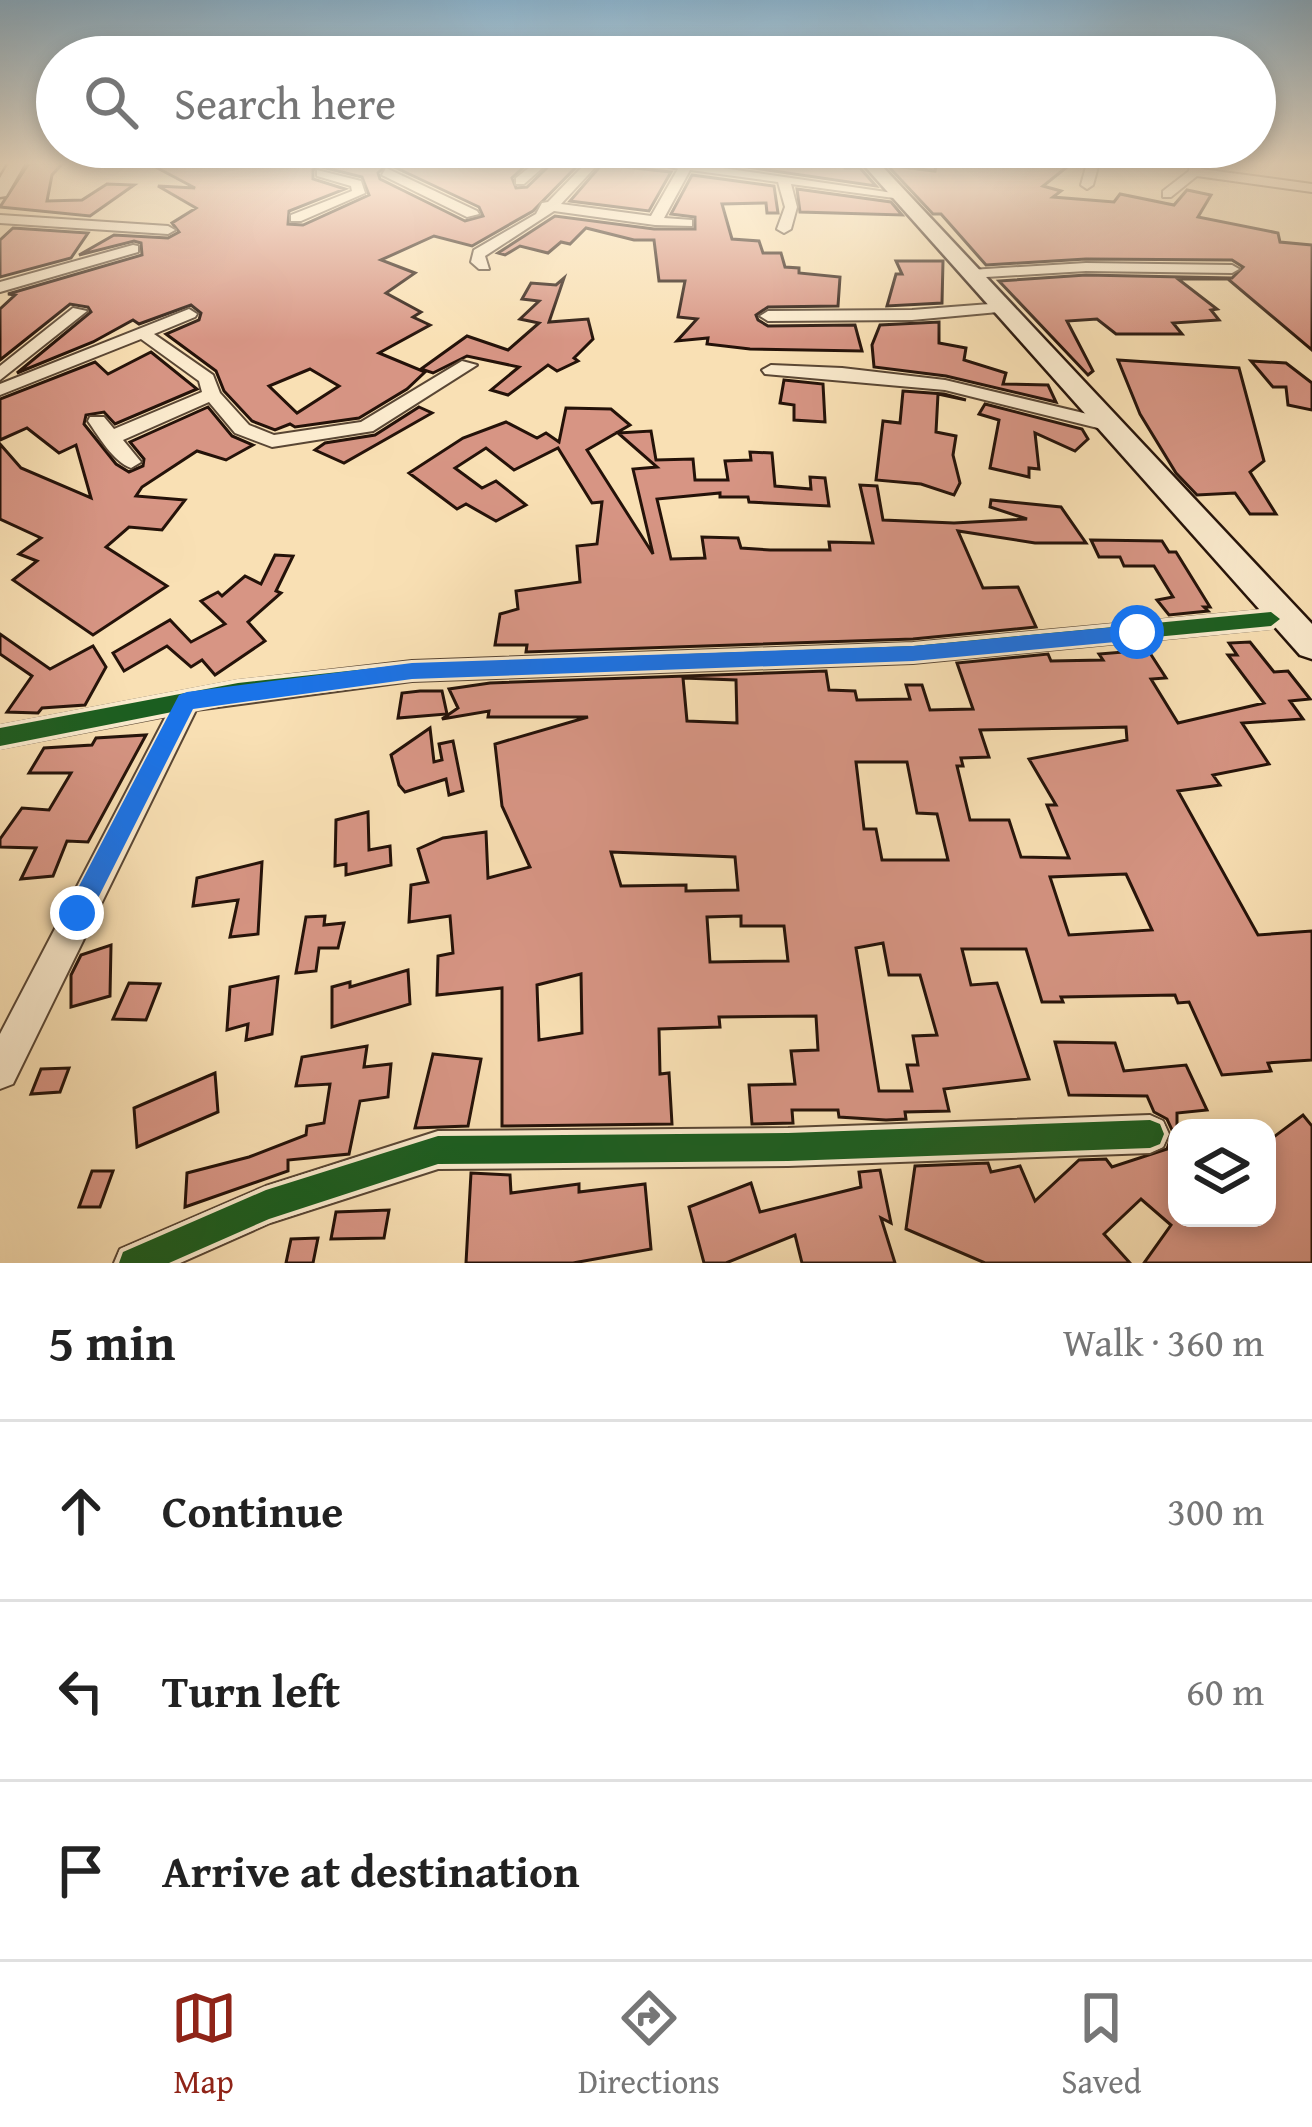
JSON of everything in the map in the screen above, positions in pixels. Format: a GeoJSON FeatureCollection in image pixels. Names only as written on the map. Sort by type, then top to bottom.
{"type":"FeatureCollection","features":[{"type":"Feature","properties":{"kind":"street"},"geometry":{"type":"LineString","coordinates":[[45,222],[168,230]]}},
{"type":"Feature","properties":{"kind":"street"},"geometry":{"type":"LineString","coordinates":[[484,266],[476,259],[478,253],[532,222]]}},
{"type":"Feature","properties":{"kind":"street"},"geometry":{"type":"LineString","coordinates":[[670,222],[687,223]]}},
{"type":"Feature","properties":{"kind":"street"},"geometry":{"type":"LineString","coordinates":[[784,229],[786,222]]}},
{"type":"Feature","properties":{"kind":"street"},"geometry":{"type":"LineString","coordinates":[[921,222],[1312,646]]}},
{"type":"Feature","properties":{"kind":"street"},"geometry":{"type":"LineString","coordinates":[[0,287],[133,249]]}},
{"type":"Feature","properties":{"kind":"street"},"geometry":{"type":"LineString","coordinates":[[970,274],[1086,267],[1232,269]]}},
{"type":"Feature","properties":{"kind":"street"},"geometry":{"type":"LineString","coordinates":[[768,316],[913,315],[1003,308]]}},
{"type":"Feature","properties":{"kind":"street"},"geometry":{"type":"LineString","coordinates":[[0,375],[79,311]]}},
{"type":"Feature","properties":{"kind":"street"},"geometry":{"type":"LineString","coordinates":[[0,390],[189,314]]}},
{"type":"Feature","properties":{"kind":"street"},"geometry":{"type":"LineString","coordinates":[[141,332],[207,380],[212,394],[242,429],[276,441],[340,427],[366,427],[468,365]]}},
{"type":"Feature","properties":{"kind":"street"},"geometry":{"type":"LineString","coordinates":[[771,370],[945,386],[1110,425]]}},
{"type":"Feature","properties":{"kind":"street"},"geometry":{"type":"LineString","coordinates":[[131,462],[104,430],[212,394]]}},
{"type":"Feature","properties":{"kind":"street"},"geometry":{"type":"LineString","coordinates":[[0,737],[187,701],[412,671],[913,653],[1271,619]]}},
{"type":"Feature","properties":{"kind":"street"},"geometry":{"type":"LineString","coordinates":[[0,1071],[187,701]]}},
{"type":"Feature","properties":{"kind":"street"},"geometry":{"type":"LineString","coordinates":[[134,1263],[266,1205],[438,1150],[788,1147],[1150,1135]]}},
{"type":"Feature","properties":{"kind":"building"},"geometry":{"type":"Polygon","coordinates":[[[514,222],[472,246],[434,236],[381,260],[415,273],[386,293],[421,312],[413,317],[430,325],[379,353],[425,372],[407,389],[359,418],[290,424],[275,430],[252,421],[224,391],[216,371],[166,334],[199,320],[201,313],[191,305],[139,324],[133,320],[17,373],[91,312],[88,307],[70,304],[0,360],[0,309],[15,295],[8,294],[142,255],[141,243],[134,241],[79,255],[114,235],[168,238],[179,232],[172,223],[514,222]],[[310,369],[269,386],[297,413],[339,386],[310,369]]]}},
{"type":"Feature","properties":{"kind":"building"},"geometry":{"type":"Polygon","coordinates":[[[546,222],[695,229],[695,222],[727,222],[732,239],[759,241],[763,253],[781,253],[785,267],[840,277],[838,306],[768,307],[756,315],[768,326],[855,325],[862,351],[750,349],[707,344],[708,338],[677,341],[697,319],[678,317],[685,281],[659,281],[654,240],[586,228],[570,244],[561,242],[548,253],[520,246],[505,255],[498,253],[546,222]]]}},
{"type":"Feature","properties":{"kind":"building"},"geometry":{"type":"Polygon","coordinates":[[[948,222],[1223,222],[1278,233],[1280,242],[1312,245],[1312,350],[1228,279],[1178,279],[1217,309],[1211,310],[1219,320],[1173,323],[1182,334],[1116,334],[1097,319],[1067,321],[1093,371],[1088,375],[999,281],[1086,275],[1232,278],[1243,267],[1232,260],[1086,259],[986,265],[948,222]]]}},
{"type":"Feature","properties":{"kind":"building"},"geometry":{"type":"Polygon","coordinates":[[[13,228],[88,233],[71,258],[0,277],[0,240],[13,228]]]}},
{"type":"Feature","properties":{"kind":"building"},"geometry":{"type":"Polygon","coordinates":[[[896,261],[943,261],[942,303],[887,306],[896,274],[902,274],[896,261]]]}},
{"type":"Feature","properties":{"kind":"building"},"geometry":{"type":"Polygon","coordinates":[[[564,278],[549,322],[588,319],[593,339],[574,358],[578,361],[557,371],[548,365],[508,395],[491,390],[519,367],[467,356],[433,373],[421,369],[467,336],[508,350],[539,323],[520,319],[539,301],[522,299],[531,283],[556,285],[564,278]]]}},
{"type":"Feature","properties":{"kind":"building"},"geometry":{"type":"Polygon","coordinates":[[[939,322],[939,343],[966,348],[964,360],[1006,373],[1003,384],[1048,385],[1056,402],[946,376],[874,367],[872,345],[880,325],[939,322]]]}},
{"type":"Feature","properties":{"kind":"building"},"geometry":{"type":"Polygon","coordinates":[[[151,352],[197,389],[115,424],[104,412],[86,415],[84,424],[116,464],[129,472],[143,466],[144,459],[130,442],[208,407],[232,436],[253,445],[226,460],[197,451],[142,487],[136,496],[185,500],[162,530],[129,527],[106,547],[167,586],[93,635],[13,580],[37,561],[19,554],[41,538],[0,519],[0,444],[21,468],[91,498],[76,445],[59,453],[27,428],[0,440],[0,399],[95,362],[108,374],[151,352]]]}},
{"type":"Feature","properties":{"kind":"building"},"geometry":{"type":"Polygon","coordinates":[[[1118,360],[1239,368],[1264,461],[1250,472],[1276,514],[1250,514],[1235,493],[1197,495],[1176,473],[1140,414],[1118,360]]]}},
{"type":"Feature","properties":{"kind":"building"},"geometry":{"type":"Polygon","coordinates":[[[1251,361],[1286,363],[1312,383],[1312,410],[1288,405],[1286,387],[1273,387],[1251,361]]]}},
{"type":"Feature","properties":{"kind":"building"},"geometry":{"type":"Polygon","coordinates":[[[784,380],[823,384],[825,422],[794,420],[794,405],[780,403],[784,380]]]}},
{"type":"Feature","properties":{"kind":"building"},"geometry":{"type":"Polygon","coordinates":[[[903,391],[944,394],[966,400],[938,394],[936,432],[956,436],[953,455],[960,483],[954,495],[921,484],[876,480],[883,421],[900,423],[903,391]]]}},
{"type":"Feature","properties":{"kind":"building"},"geometry":{"type":"Polygon","coordinates":[[[985,404],[1082,429],[1088,439],[1075,451],[1035,433],[1039,469],[1029,468],[1029,477],[990,468],[999,420],[979,414],[985,404]]]}},
{"type":"Feature","properties":{"kind":"building"},"geometry":{"type":"Polygon","coordinates":[[[419,407],[432,413],[344,463],[315,450],[325,443],[375,435],[419,407]]]}},
{"type":"Feature","properties":{"kind":"building"},"geometry":{"type":"Polygon","coordinates":[[[566,408],[611,409],[630,425],[587,450],[653,554],[633,469],[657,467],[618,433],[651,431],[656,460],[693,459],[695,480],[728,480],[725,461],[751,460],[750,452],[772,453],[775,486],[811,489],[810,477],[825,478],[829,506],[749,502],[748,497],[720,497],[720,493],[657,499],[671,559],[705,558],[702,537],[738,538],[741,548],[770,550],[830,550],[829,542],[873,543],[860,485],[877,486],[883,520],[1027,519],[990,507],[991,500],[1061,507],[1086,543],[1035,543],[958,531],[983,588],[1018,587],[1036,627],[913,639],[526,652],[527,645],[495,645],[500,614],[518,609],[516,591],[580,582],[577,546],[597,544],[602,502],[592,503],[558,448],[514,470],[486,448],[455,468],[482,488],[496,481],[526,505],[496,521],[466,504],[457,509],[409,473],[463,438],[506,422],[537,438],[546,433],[559,442],[566,408]]]}},
{"type":"Feature","properties":{"kind":"building"},"geometry":{"type":"Polygon","coordinates":[[[1091,540],[1162,541],[1169,552],[1176,552],[1210,607],[1204,607],[1208,611],[1169,615],[1157,600],[1173,597],[1154,566],[1124,566],[1120,557],[1099,557],[1091,540]]]}},
{"type":"Feature","properties":{"kind":"building"},"geometry":{"type":"Polygon","coordinates":[[[275,555],[293,556],[276,591],[281,593],[248,622],[265,641],[215,675],[202,660],[191,667],[167,646],[124,671],[113,653],[170,620],[191,642],[225,624],[201,601],[218,592],[222,596],[245,576],[261,584],[275,555]]]}},
{"type":"Feature","properties":{"kind":"building"},"geometry":{"type":"Polygon","coordinates":[[[0,634],[50,669],[93,646],[106,667],[85,705],[42,708],[38,713],[7,712],[32,676],[0,654],[0,634]]]}},
{"type":"Feature","properties":{"kind":"building"},"geometry":{"type":"Polygon","coordinates":[[[1250,642],[1274,672],[1288,671],[1310,699],[1290,701],[1303,719],[1242,723],[1269,764],[1213,775],[1220,785],[1178,791],[1258,935],[1312,931],[1312,1060],[1268,1063],[1271,1071],[1222,1075],[1189,1002],[1178,1003],[1175,995],[1061,997],[1063,1002],[1042,1002],[1026,949],[962,949],[971,985],[997,983],[1029,1079],[944,1089],[949,1111],[905,1112],[906,1119],[886,1120],[839,1117],[838,1110],[792,1110],[793,1123],[752,1124],[749,1085],[795,1084],[791,1051],[818,1050],[816,1016],[719,1017],[720,1027],[659,1029],[660,1074],[669,1073],[672,1124],[502,1126],[502,988],[437,995],[438,956],[453,953],[450,916],[409,922],[411,885],[428,882],[418,849],[443,838],[486,832],[488,878],[530,867],[502,806],[495,744],[588,717],[488,717],[489,711],[442,719],[458,708],[449,689],[490,683],[826,671],[829,690],[855,691],[857,700],[910,699],[906,685],[922,685],[930,710],[973,709],[957,663],[1048,654],[1051,661],[1103,660],[1099,654],[1148,650],[1166,678],[1151,679],[1178,723],[1264,703],[1228,655],[1237,655],[1229,643],[1250,642]],[[683,678],[687,721],[737,723],[736,680],[683,678]],[[1126,727],[980,730],[989,757],[961,758],[963,766],[957,766],[970,820],[1009,820],[1021,857],[1069,858],[1047,805],[1056,805],[1029,759],[1127,740],[1126,727]],[[856,762],[864,829],[876,829],[882,860],[948,860],[937,814],[917,813],[907,762],[856,762]],[[611,852],[621,886],[686,885],[686,891],[738,890],[735,857],[611,852]],[[1126,874],[1050,877],[1069,935],[1152,930],[1126,874]],[[741,916],[707,917],[710,962],[788,961],[784,926],[741,926],[741,916]],[[883,943],[856,948],[879,1091],[912,1091],[907,1065],[918,1065],[913,1036],[937,1035],[920,975],[889,975],[883,943]],[[581,974],[537,985],[539,1040],[582,1033],[581,974]]]}},
{"type":"Feature","properties":{"kind":"building"},"geometry":{"type":"Polygon","coordinates":[[[442,691],[447,714],[398,718],[402,693],[442,691]]]}},
{"type":"Feature","properties":{"kind":"building"},"geometry":{"type":"Polygon","coordinates":[[[430,728],[434,762],[442,760],[439,744],[453,741],[463,791],[449,795],[446,779],[405,792],[399,785],[391,755],[430,728]]]}},
{"type":"Feature","properties":{"kind":"building"},"geometry":{"type":"Polygon","coordinates":[[[146,735],[88,842],[67,841],[53,876],[21,879],[36,848],[0,847],[0,839],[22,808],[49,810],[71,773],[29,773],[44,748],[146,735]]]}},
{"type":"Feature","properties":{"kind":"building"},"geometry":{"type":"Polygon","coordinates":[[[368,812],[369,850],[390,846],[391,865],[346,875],[346,864],[335,866],[336,820],[368,812]]]}},
{"type":"Feature","properties":{"kind":"building"},"geometry":{"type":"Polygon","coordinates":[[[262,862],[258,934],[230,937],[238,900],[193,906],[197,878],[262,862]]]}},
{"type":"Feature","properties":{"kind":"building"},"geometry":{"type":"Polygon","coordinates":[[[325,916],[324,925],[344,923],[338,948],[319,948],[316,971],[296,973],[306,917],[325,916]]]}},
{"type":"Feature","properties":{"kind":"building"},"geometry":{"type":"Polygon","coordinates":[[[111,945],[110,996],[71,1007],[71,975],[81,955],[111,945]]]}},
{"type":"Feature","properties":{"kind":"building"},"geometry":{"type":"Polygon","coordinates":[[[408,970],[410,1004],[332,1027],[332,987],[350,982],[350,987],[408,970]]]}},
{"type":"Feature","properties":{"kind":"building"},"geometry":{"type":"Polygon","coordinates":[[[278,977],[272,1034],[246,1040],[248,1024],[227,1030],[230,987],[278,977]]]}},
{"type":"Feature","properties":{"kind":"building"},"geometry":{"type":"Polygon","coordinates":[[[129,983],[160,984],[146,1020],[113,1019],[129,983]]]}},
{"type":"Feature","properties":{"kind":"building"},"geometry":{"type":"Polygon","coordinates":[[[1055,1042],[1115,1043],[1124,1071],[1186,1065],[1207,1110],[1177,1113],[1177,1119],[1168,1121],[1154,1112],[1147,1096],[1069,1095],[1055,1042]]]}},
{"type":"Feature","properties":{"kind":"building"},"geometry":{"type":"Polygon","coordinates":[[[367,1046],[364,1067],[391,1064],[388,1097],[360,1101],[349,1154],[288,1160],[288,1171],[185,1207],[187,1173],[249,1157],[306,1135],[307,1126],[324,1123],[330,1084],[296,1086],[302,1057],[367,1046]]]}},
{"type":"Feature","properties":{"kind":"building"},"geometry":{"type":"Polygon","coordinates":[[[433,1054],[481,1059],[468,1126],[415,1128],[433,1054]]]}},
{"type":"Feature","properties":{"kind":"building"},"geometry":{"type":"Polygon","coordinates":[[[69,1068],[60,1092],[31,1094],[41,1069],[69,1068]]]}},
{"type":"Feature","properties":{"kind":"building"},"geometry":{"type":"Polygon","coordinates":[[[215,1073],[218,1112],[137,1147],[134,1108],[215,1073]]]}},
{"type":"Feature","properties":{"kind":"building"},"geometry":{"type":"Polygon","coordinates":[[[1303,1115],[1312,1126],[1312,1263],[1144,1263],[1170,1227],[1276,1227],[1276,1135],[1303,1115]]]}},
{"type":"Feature","properties":{"kind":"building"},"geometry":{"type":"Polygon","coordinates":[[[1167,1149],[1168,1222],[1141,1199],[1104,1234],[1130,1263],[985,1263],[906,1229],[915,1166],[988,1163],[991,1172],[1020,1166],[1035,1201],[1079,1160],[1106,1159],[1112,1167],[1167,1149]]]}},
{"type":"Feature","properties":{"kind":"building"},"geometry":{"type":"Polygon","coordinates":[[[880,1170],[891,1223],[881,1218],[895,1263],[802,1263],[795,1235],[726,1263],[704,1263],[689,1207],[751,1183],[760,1212],[861,1187],[859,1172],[880,1170]]]}},
{"type":"Feature","properties":{"kind":"building"},"geometry":{"type":"Polygon","coordinates":[[[92,1171],[113,1171],[100,1207],[79,1207],[92,1171]]]}},
{"type":"Feature","properties":{"kind":"building"},"geometry":{"type":"Polygon","coordinates":[[[471,1173],[510,1175],[511,1193],[579,1184],[579,1192],[645,1184],[651,1249],[573,1263],[466,1263],[471,1173]]]}},
{"type":"Feature","properties":{"kind":"building"},"geometry":{"type":"Polygon","coordinates":[[[389,1210],[384,1238],[331,1239],[336,1212],[389,1210]]]}},
{"type":"Feature","properties":{"kind":"building"},"geometry":{"type":"Polygon","coordinates":[[[318,1238],[313,1263],[286,1263],[291,1239],[318,1238]]]}},
{"type":"Feature","properties":{"kind":"cycle path"},"geometry":{"type":"LineString","coordinates":[[0,737],[238,691],[412,671],[913,653],[1271,619]]}},
{"type":"Feature","properties":{"kind":"cycle path"},"geometry":{"type":"LineString","coordinates":[[134,1263],[266,1205],[438,1150],[788,1147],[1150,1134]]}},
{"type":"Feature","properties":{"kind":"route"},"geometry":{"type":"LineString","coordinates":[[77,913],[187,701],[412,671],[913,653],[1137,632]]}}]}
